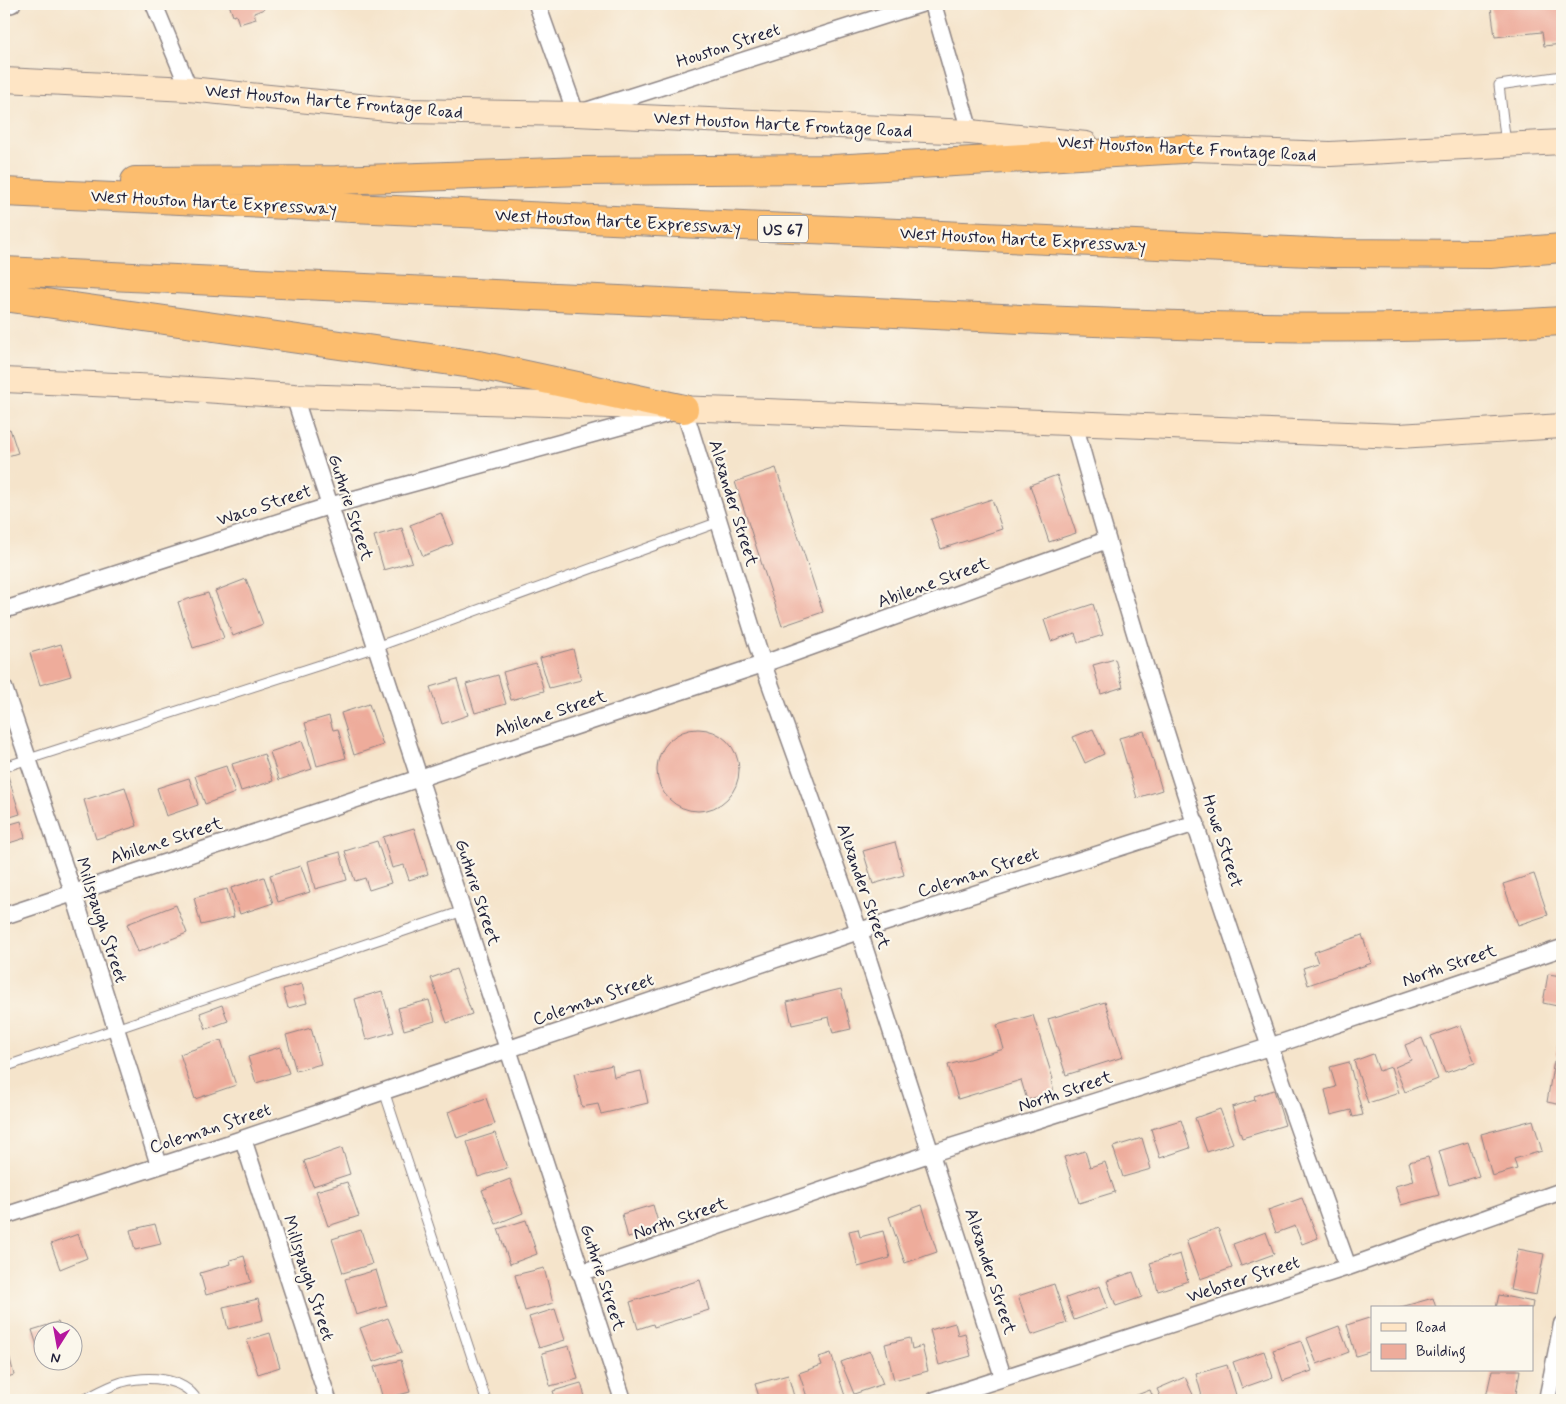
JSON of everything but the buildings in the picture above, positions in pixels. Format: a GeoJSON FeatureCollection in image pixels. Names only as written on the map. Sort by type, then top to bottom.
{"type":"FeatureCollection","features":[{"type":"Feature","properties":{"kind":"highway"},"geometry":{"type":"LineString","coordinates":[[4,182],[336,180],[581,171],[833,169],[1183,149]]}},
{"type":"Feature","properties":{"kind":"highway","name":"West Houston Harte Expressway"},"geometry":{"type":"LineString","coordinates":[[4,192],[1332,253],[1490,254],[1562,248]]}},
{"type":"Feature","properties":{"kind":"highway"},"geometry":{"type":"LineString","coordinates":[[4,271],[1122,324],[1335,328],[1472,327],[1562,321]]}},
{"type":"Feature","properties":{"kind":"highway"},"geometry":{"type":"LineString","coordinates":[[4,297],[480,365],[684,409]]}},
{"type":"Feature","properties":{"kind":"main road","name":"West Houston Harte Frontage Road"},"geometry":{"type":"LineString","coordinates":[[4,80],[189,89],[408,111],[576,114],[970,132],[1060,143],[1183,149],[1330,154],[1562,142]]}},
{"type":"Feature","properties":{"kind":"main road"},"geometry":{"type":"LineString","coordinates":[[4,380],[294,396],[1399,436],[1562,426]]}},
{"type":"Feature","properties":{"kind":"street"},"geometry":{"type":"LineString","coordinates":[[4,6],[12,4]]}},
{"type":"Feature","properties":{"kind":"street"},"geometry":{"type":"LineString","coordinates":[[154,4],[189,89]]}},
{"type":"Feature","properties":{"kind":"street"},"geometry":{"type":"LineString","coordinates":[[537,4],[576,114]]}},
{"type":"Feature","properties":{"kind":"street","name":"Houston Street"},"geometry":{"type":"LineString","coordinates":[[576,114],[921,4]]}},
{"type":"Feature","properties":{"kind":"street"},"geometry":{"type":"LineString","coordinates":[[933,4],[970,132]]}},
{"type":"Feature","properties":{"kind":"street","name":"Guthrie Street"},"geometry":{"type":"LineString","coordinates":[[294,396],[623,1400]]}},
{"type":"Feature","properties":{"kind":"street","name":"Waco Street"},"geometry":{"type":"LineString","coordinates":[[4,610],[329,506],[684,409]]}},
{"type":"Feature","properties":{"kind":"street","name":"Alexander Street"},"geometry":{"type":"LineString","coordinates":[[684,409],[763,664],[859,931],[1003,1377]]}},
{"type":"Feature","properties":{"kind":"street","name":"Howe Street"},"geometry":{"type":"LineString","coordinates":[[1074,423],[1107,540],[1268,1047],[1348,1266]]}},
{"type":"Feature","properties":{"kind":"street","name":"Abilene Street"},"geometry":{"type":"LineString","coordinates":[[4,916],[763,664],[1107,540]]}},
{"type":"Feature","properties":{"kind":"street","name":"Millspaugh Street"},"geometry":{"type":"LineString","coordinates":[[4,688],[73,892],[159,1165]]}},
{"type":"Feature","properties":{"kind":"street","name":"Coleman Street"},"geometry":{"type":"LineString","coordinates":[[4,1216],[243,1139],[859,931],[1196,823]]}},
{"type":"Feature","properties":{"kind":"street","name":"North Street"},"geometry":{"type":"LineString","coordinates":[[580,1273],[932,1154],[1268,1047],[1562,948]]}},
{"type":"Feature","properties":{"kind":"street","name":"Millspaugh Street"},"geometry":{"type":"LineString","coordinates":[[243,1139],[328,1400]]}},
{"type":"Feature","properties":{"kind":"street","name":"Webster Street"},"geometry":{"type":"LineString","coordinates":[[935,1400],[1348,1266],[1562,1191]]}},
{"type":"Feature","properties":{"kind":"street"},"geometry":{"type":"LineString","coordinates":[[1547,1400],[1562,1324]]}},
{"type":"Feature","properties":{"kind":"lane"},"geometry":{"type":"LineString","coordinates":[[1506,146],[1499,85],[1562,76]]}},
{"type":"Feature","properties":{"kind":"lane"},"geometry":{"type":"LineString","coordinates":[[4,767],[376,647],[719,522]]}},
{"type":"Feature","properties":{"kind":"lane"},"geometry":{"type":"LineString","coordinates":[[4,1067],[463,911]]}},
{"type":"Feature","properties":{"kind":"lane"},"geometry":{"type":"LineString","coordinates":[[384,1091],[486,1400]]}},
{"type":"Feature","properties":{"kind":"lane"},"geometry":{"type":"LineString","coordinates":[[83,1400],[122,1382],[153,1378],[173,1382],[193,1393],[197,1400]]}}]}
